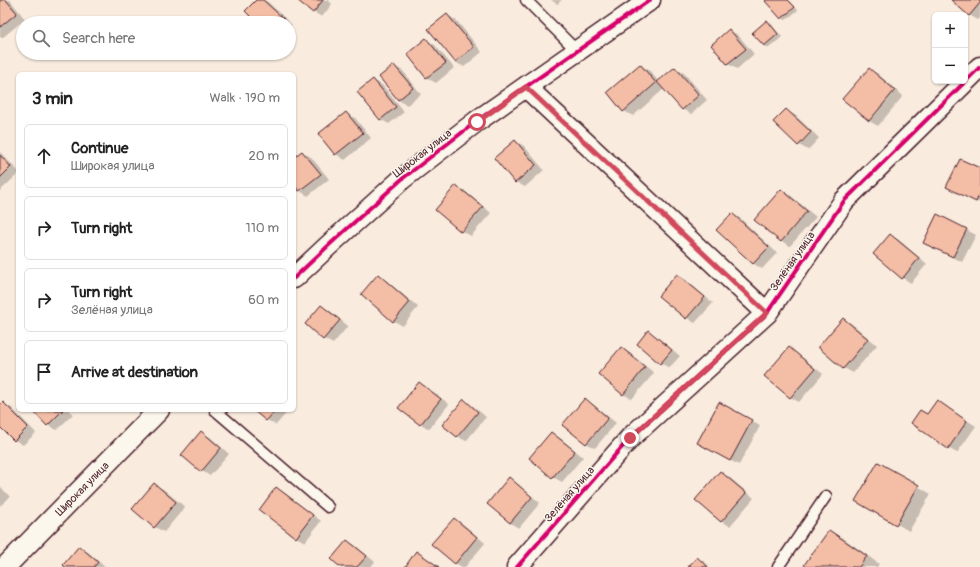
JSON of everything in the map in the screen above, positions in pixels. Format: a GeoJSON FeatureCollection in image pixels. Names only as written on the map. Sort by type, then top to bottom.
{"type":"FeatureCollection","features":[{"type":"Feature","properties":{"kind":"street","name":"Широкая улица"},"geometry":{"type":"LineString","coordinates":[[296,276],[402,179],[477,122],[650,0]]}},
{"type":"Feature","properties":{"kind":"street","name":"Зелёная улица"},"geometry":{"type":"LineString","coordinates":[[517,567],[630,438],[767,313],[844,201],[980,68]]}},
{"type":"Feature","properties":{"kind":"street"},"geometry":{"type":"LineString","coordinates":[[526,87],[767,313]]}},
{"type":"Feature","properties":{"kind":"street","name":"Широкая улица"},"geometry":{"type":"LineString","coordinates":[[5,567],[158,412]]}},
{"type":"Feature","properties":{"kind":"lane"},"geometry":{"type":"LineString","coordinates":[[526,0],[577,51]]}},
{"type":"Feature","properties":{"kind":"lane"},"geometry":{"type":"LineString","coordinates":[[217,412],[328,507]]}},
{"type":"Feature","properties":{"kind":"lane"},"geometry":{"type":"LineString","coordinates":[[778,567],[826,496]]}},
{"type":"Feature","properties":{"kind":"building"},"geometry":{"type":"Polygon","coordinates":[[[0,0],[6,0],[17,13],[0,27],[0,0]]]}},
{"type":"Feature","properties":{"kind":"building"},"geometry":{"type":"Polygon","coordinates":[[[256,0],[263,0],[281,16],[250,16],[245,11],[256,0]]]}},
{"type":"Feature","properties":{"kind":"building"},"geometry":{"type":"Polygon","coordinates":[[[297,0],[323,0],[313,13],[297,0]]]}},
{"type":"Feature","properties":{"kind":"building"},"geometry":{"type":"Polygon","coordinates":[[[788,0],[795,7],[781,19],[765,1],[788,0]]]}},
{"type":"Feature","properties":{"kind":"building"},"geometry":{"type":"Polygon","coordinates":[[[951,0],[980,0],[980,3],[969,16],[968,12],[964,12],[951,0]]]}},
{"type":"Feature","properties":{"kind":"building"},"geometry":{"type":"Polygon","coordinates":[[[447,14],[474,47],[455,62],[428,29],[447,14]]]}},
{"type":"Feature","properties":{"kind":"building"},"geometry":{"type":"Polygon","coordinates":[[[767,20],[778,34],[764,46],[752,33],[767,20]]]}},
{"type":"Feature","properties":{"kind":"building"},"geometry":{"type":"Polygon","coordinates":[[[729,29],[746,49],[727,64],[711,45],[729,29]]]}},
{"type":"Feature","properties":{"kind":"building"},"geometry":{"type":"Polygon","coordinates":[[[426,38],[446,63],[426,78],[407,54],[426,38]]]}},
{"type":"Feature","properties":{"kind":"building"},"geometry":{"type":"Polygon","coordinates":[[[640,64],[656,83],[623,112],[607,92],[640,64]]]}},
{"type":"Feature","properties":{"kind":"building"},"geometry":{"type":"Polygon","coordinates":[[[394,65],[413,88],[398,100],[379,77],[394,65]]]}},
{"type":"Feature","properties":{"kind":"building"},"geometry":{"type":"Polygon","coordinates":[[[675,67],[699,95],[682,110],[657,82],[675,67]]]}},
{"type":"Feature","properties":{"kind":"building"},"geometry":{"type":"Polygon","coordinates":[[[869,68],[895,90],[869,121],[842,99],[869,68]]]}},
{"type":"Feature","properties":{"kind":"building"},"geometry":{"type":"Polygon","coordinates":[[[373,79],[396,107],[380,120],[357,92],[373,79]]]}},
{"type":"Feature","properties":{"kind":"building"},"geometry":{"type":"Polygon","coordinates":[[[786,109],[811,132],[798,146],[773,122],[786,109]]]}},
{"type":"Feature","properties":{"kind":"building"},"geometry":{"type":"Polygon","coordinates":[[[346,112],[363,133],[335,155],[318,134],[346,112]]]}},
{"type":"Feature","properties":{"kind":"building"},"geometry":{"type":"Polygon","coordinates":[[[515,140],[536,165],[515,183],[494,158],[515,140]]]}},
{"type":"Feature","properties":{"kind":"building"},"geometry":{"type":"Polygon","coordinates":[[[302,151],[321,174],[299,191],[296,187],[296,156],[302,151]]]}},
{"type":"Feature","properties":{"kind":"building"},"geometry":{"type":"Polygon","coordinates":[[[0,155],[11,167],[0,178],[0,155]]]}},
{"type":"Feature","properties":{"kind":"building"},"geometry":{"type":"Polygon","coordinates":[[[960,159],[980,168],[980,193],[976,202],[946,187],[960,159]]]}},
{"type":"Feature","properties":{"kind":"building"},"geometry":{"type":"Polygon","coordinates":[[[456,185],[483,207],[461,232],[435,210],[456,185]]]}},
{"type":"Feature","properties":{"kind":"building"},"geometry":{"type":"Polygon","coordinates":[[[781,189],[807,211],[781,242],[754,220],[781,189]]]}},
{"type":"Feature","properties":{"kind":"building"},"geometry":{"type":"Polygon","coordinates":[[[732,213],[769,247],[753,264],[716,230],[732,213]]]}},
{"type":"Feature","properties":{"kind":"building"},"geometry":{"type":"Polygon","coordinates":[[[937,214],[967,229],[953,257],[923,243],[937,214]]]}},
{"type":"Feature","properties":{"kind":"building"},"geometry":{"type":"Polygon","coordinates":[[[890,234],[919,258],[902,279],[873,254],[890,234]]]}},
{"type":"Feature","properties":{"kind":"building"},"geometry":{"type":"Polygon","coordinates":[[[378,274],[410,302],[393,322],[361,294],[378,274]]]}},
{"type":"Feature","properties":{"kind":"building"},"geometry":{"type":"Polygon","coordinates":[[[677,274],[705,297],[686,319],[658,296],[677,274]]]}},
{"type":"Feature","properties":{"kind":"building"},"geometry":{"type":"Polygon","coordinates":[[[321,305],[340,320],[323,340],[305,324],[321,305]]]}},
{"type":"Feature","properties":{"kind":"building"},"geometry":{"type":"Polygon","coordinates":[[[843,318],[868,339],[843,369],[818,347],[843,318]]]}},
{"type":"Feature","properties":{"kind":"building"},"geometry":{"type":"Polygon","coordinates":[[[648,330],[672,350],[660,364],[637,344],[648,330]]]}},
{"type":"Feature","properties":{"kind":"building"},"geometry":{"type":"Polygon","coordinates":[[[621,347],[645,367],[623,395],[598,374],[621,347]]]}},
{"type":"Feature","properties":{"kind":"building"},"geometry":{"type":"Polygon","coordinates":[[[789,347],[815,369],[790,398],[764,376],[789,347]]]}},
{"type":"Feature","properties":{"kind":"building"},"geometry":{"type":"Polygon","coordinates":[[[419,382],[441,399],[420,425],[398,408],[419,382]]]}},
{"type":"Feature","properties":{"kind":"building"},"geometry":{"type":"Polygon","coordinates":[[[585,398],[608,418],[586,444],[562,425],[585,398]]]}},
{"type":"Feature","properties":{"kind":"building"},"geometry":{"type":"Polygon","coordinates":[[[464,399],[478,412],[457,437],[442,425],[464,399]]]}},
{"type":"Feature","properties":{"kind":"building"},"geometry":{"type":"Polygon","coordinates":[[[937,400],[967,421],[948,449],[911,423],[920,410],[927,414],[937,400]]]}},
{"type":"Feature","properties":{"kind":"building"},"geometry":{"type":"Polygon","coordinates":[[[3,402],[28,427],[14,441],[0,427],[0,404],[3,402]]]}},
{"type":"Feature","properties":{"kind":"building"},"geometry":{"type":"Polygon","coordinates":[[[719,402],[752,420],[730,461],[697,443],[719,402]]]}},
{"type":"Feature","properties":{"kind":"building"},"geometry":{"type":"Polygon","coordinates":[[[34,412],[61,412],[47,426],[34,412]]]}},
{"type":"Feature","properties":{"kind":"building"},"geometry":{"type":"Polygon","coordinates":[[[255,412],[274,412],[266,421],[255,412]]]}},
{"type":"Feature","properties":{"kind":"building"},"geometry":{"type":"Polygon","coordinates":[[[201,431],[221,448],[201,472],[181,455],[201,431]]]}},
{"type":"Feature","properties":{"kind":"building"},"geometry":{"type":"Polygon","coordinates":[[[551,432],[575,451],[552,478],[529,458],[551,432]]]}},
{"type":"Feature","properties":{"kind":"building"},"geometry":{"type":"Polygon","coordinates":[[[878,462],[919,485],[896,525],[855,501],[878,462]]]}},
{"type":"Feature","properties":{"kind":"building"},"geometry":{"type":"Polygon","coordinates":[[[720,471],[746,493],[721,522],[695,500],[720,471]]]}},
{"type":"Feature","properties":{"kind":"building"},"geometry":{"type":"Polygon","coordinates":[[[509,477],[532,497],[510,523],[487,504],[509,477]]]}},
{"type":"Feature","properties":{"kind":"building"},"geometry":{"type":"Polygon","coordinates":[[[154,483],[176,502],[154,528],[132,509],[154,483]]]}},
{"type":"Feature","properties":{"kind":"building"},"geometry":{"type":"Polygon","coordinates":[[[276,487],[313,515],[296,538],[259,510],[276,487]]]}},
{"type":"Feature","properties":{"kind":"building"},"geometry":{"type":"Polygon","coordinates":[[[454,518],[477,537],[455,564],[431,544],[454,518]]]}},
{"type":"Feature","properties":{"kind":"building"},"geometry":{"type":"Polygon","coordinates":[[[829,530],[867,556],[859,567],[807,567],[804,565],[829,530]]]}},
{"type":"Feature","properties":{"kind":"building"},"geometry":{"type":"Polygon","coordinates":[[[347,540],[367,556],[357,567],[340,567],[331,559],[347,540]]]}},
{"type":"Feature","properties":{"kind":"building"},"geometry":{"type":"Polygon","coordinates":[[[79,546],[98,562],[94,567],[65,567],[63,565],[79,546]]]}},
{"type":"Feature","properties":{"kind":"building"},"geometry":{"type":"Polygon","coordinates":[[[416,551],[439,567],[405,567],[416,551]]]}},
{"type":"Feature","properties":{"kind":"building"},"geometry":{"type":"Polygon","coordinates":[[[697,557],[708,567],[688,567],[697,557]]]}},
{"type":"Feature","properties":{"kind":"cycle path"},"geometry":{"type":"LineString","coordinates":[[296,276],[402,179],[477,121],[650,0]]}},
{"type":"Feature","properties":{"kind":"cycle path"},"geometry":{"type":"LineString","coordinates":[[517,567],[630,438],[767,313],[844,201],[980,67]]}},
{"type":"Feature","properties":{"kind":"route"},"geometry":{"type":"LineString","coordinates":[[477,122],[526,87],[767,313],[630,438]]}}]}
